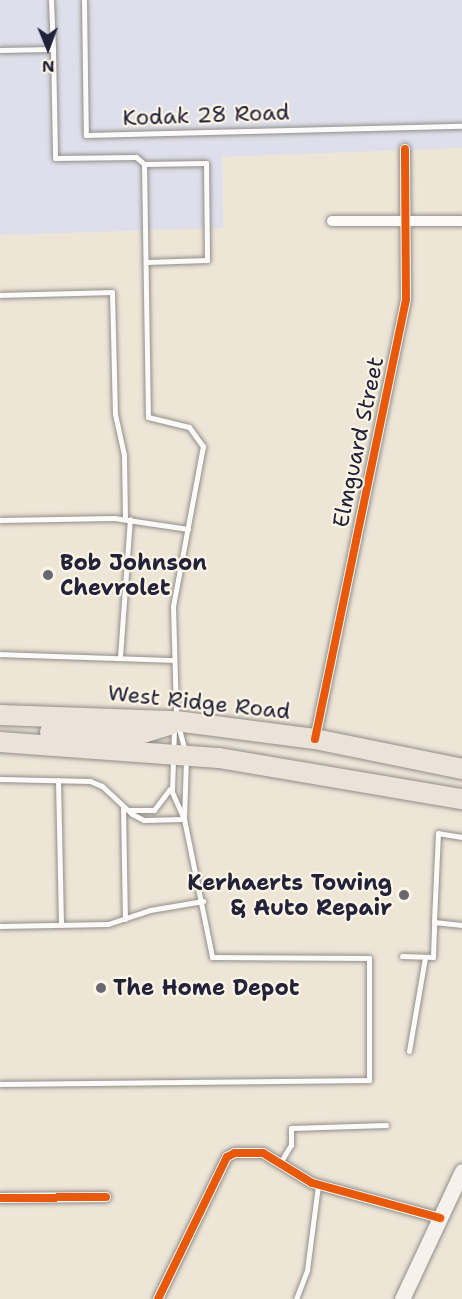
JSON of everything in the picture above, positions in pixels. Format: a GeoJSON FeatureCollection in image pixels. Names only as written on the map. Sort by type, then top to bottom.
{"type":"FeatureCollection","features":[{"type":"Feature","properties":{"kind":"highway","name":"West Ridge Road"},"geometry":{"type":"LineString","coordinates":[[0,716],[176,721],[315,739],[462,769]]}},
{"type":"Feature","properties":{"kind":"highway"},"geometry":{"type":"LineString","coordinates":[[0,742],[47,733],[143,733],[160,730],[176,721]]}},
{"type":"Feature","properties":{"kind":"highway"},"geometry":{"type":"LineString","coordinates":[[0,742],[178,754],[303,770],[462,799]]}},
{"type":"Feature","properties":{"kind":"street","name":"Elmguard Street"},"geometry":{"type":"LineString","coordinates":[[315,739],[406,299],[405,149]]}},
{"type":"Feature","properties":{"kind":"street"},"geometry":{"type":"LineString","coordinates":[[332,221],[462,220]]}},
{"type":"Feature","properties":{"kind":"street"},"geometry":{"type":"LineString","coordinates":[[158,1299],[227,1158],[252,1152],[263,1153],[318,1185],[440,1218]]}},
{"type":"Feature","properties":{"kind":"street"},"geometry":{"type":"LineString","coordinates":[[402,1299],[462,1171]]}},
{"type":"Feature","properties":{"kind":"street"},"geometry":{"type":"LineString","coordinates":[[0,1198],[106,1197]]}},
{"type":"Feature","properties":{"kind":"lane"},"geometry":{"type":"LineString","coordinates":[[51,0],[56,158],[136,157],[144,164],[206,163],[207,260],[146,262]]}},
{"type":"Feature","properties":{"kind":"lane","name":"Kodak 28 Road"},"geometry":{"type":"LineString","coordinates":[[84,0],[86,135],[462,126]]}},
{"type":"Feature","properties":{"kind":"lane"},"geometry":{"type":"LineString","coordinates":[[0,50],[53,49]]}},
{"type":"Feature","properties":{"kind":"lane"},"geometry":{"type":"LineString","coordinates":[[0,1084],[369,1080],[369,958],[216,959],[209,954],[203,901],[184,819],[173,660],[173,606],[203,446],[189,427],[148,417],[144,164]]}},
{"type":"Feature","properties":{"kind":"lane"},"geometry":{"type":"LineString","coordinates":[[0,295],[112,292],[115,414],[124,455],[128,519],[120,657]]}},
{"type":"Feature","properties":{"kind":"lane"},"geometry":{"type":"LineString","coordinates":[[0,520],[128,519],[188,529]]}},
{"type":"Feature","properties":{"kind":"lane"},"geometry":{"type":"LineString","coordinates":[[0,654],[78,659],[120,657],[173,660]]}},
{"type":"Feature","properties":{"kind":"lane"},"geometry":{"type":"LineString","coordinates":[[125,807],[154,810],[166,799],[178,754],[176,721]]}},
{"type":"Feature","properties":{"kind":"lane"},"geometry":{"type":"LineString","coordinates":[[0,778],[96,783],[125,807],[150,821],[184,819]]}},
{"type":"Feature","properties":{"kind":"lane"},"geometry":{"type":"LineString","coordinates":[[58,780],[61,925]]}},
{"type":"Feature","properties":{"kind":"lane"},"geometry":{"type":"LineString","coordinates":[[171,781],[175,807],[184,819]]}},
{"type":"Feature","properties":{"kind":"lane"},"geometry":{"type":"LineString","coordinates":[[125,807],[125,919]]}},
{"type":"Feature","properties":{"kind":"lane"},"geometry":{"type":"LineString","coordinates":[[402,956],[433,957],[438,833],[462,837]]}},
{"type":"Feature","properties":{"kind":"lane"},"geometry":{"type":"LineString","coordinates":[[0,926],[108,924],[150,910],[203,901]]}},
{"type":"Feature","properties":{"kind":"lane"},"geometry":{"type":"LineString","coordinates":[[434,922],[462,925]]}},
{"type":"Feature","properties":{"kind":"lane"},"geometry":{"type":"LineString","coordinates":[[409,1051],[425,957]]}},
{"type":"Feature","properties":{"kind":"lane"},"geometry":{"type":"LineString","coordinates":[[280,1163],[291,1145],[291,1128],[386,1125]]}},
{"type":"Feature","properties":{"kind":"lane"},"geometry":{"type":"LineString","coordinates":[[296,1299],[307,1269],[318,1185]]}},
{"type":"Feature","properties":{"kind":"shaded area"},"geometry":{"type":"Polygon","coordinates":[[[0,0],[462,0],[462,148],[222,157],[223,228],[0,235],[0,0]]]}},
{"type":"Feature","properties":{"kind":"cycle path"},"geometry":{"type":"LineString","coordinates":[[315,739],[406,299],[405,149]]}},
{"type":"Feature","properties":{"kind":"cycle path"},"geometry":{"type":"LineString","coordinates":[[158,1299],[227,1157],[235,1153],[263,1153],[312,1183],[440,1218]]}},
{"type":"Feature","properties":{"kind":"cycle path"},"geometry":{"type":"LineString","coordinates":[[0,1198],[106,1197]]}},
{"type":"Feature","properties":{"kind":"place","name":"Bob Johnson Chevrolet"},"geometry":{"type":"Point","coordinates":[48,575]}},
{"type":"Feature","properties":{"kind":"place","name":"Kerhaerts Towing & Auto Repair"},"geometry":{"type":"Point","coordinates":[404,895]}},
{"type":"Feature","properties":{"kind":"place","name":"The Home Depot"},"geometry":{"type":"Point","coordinates":[101,988]}}]}
